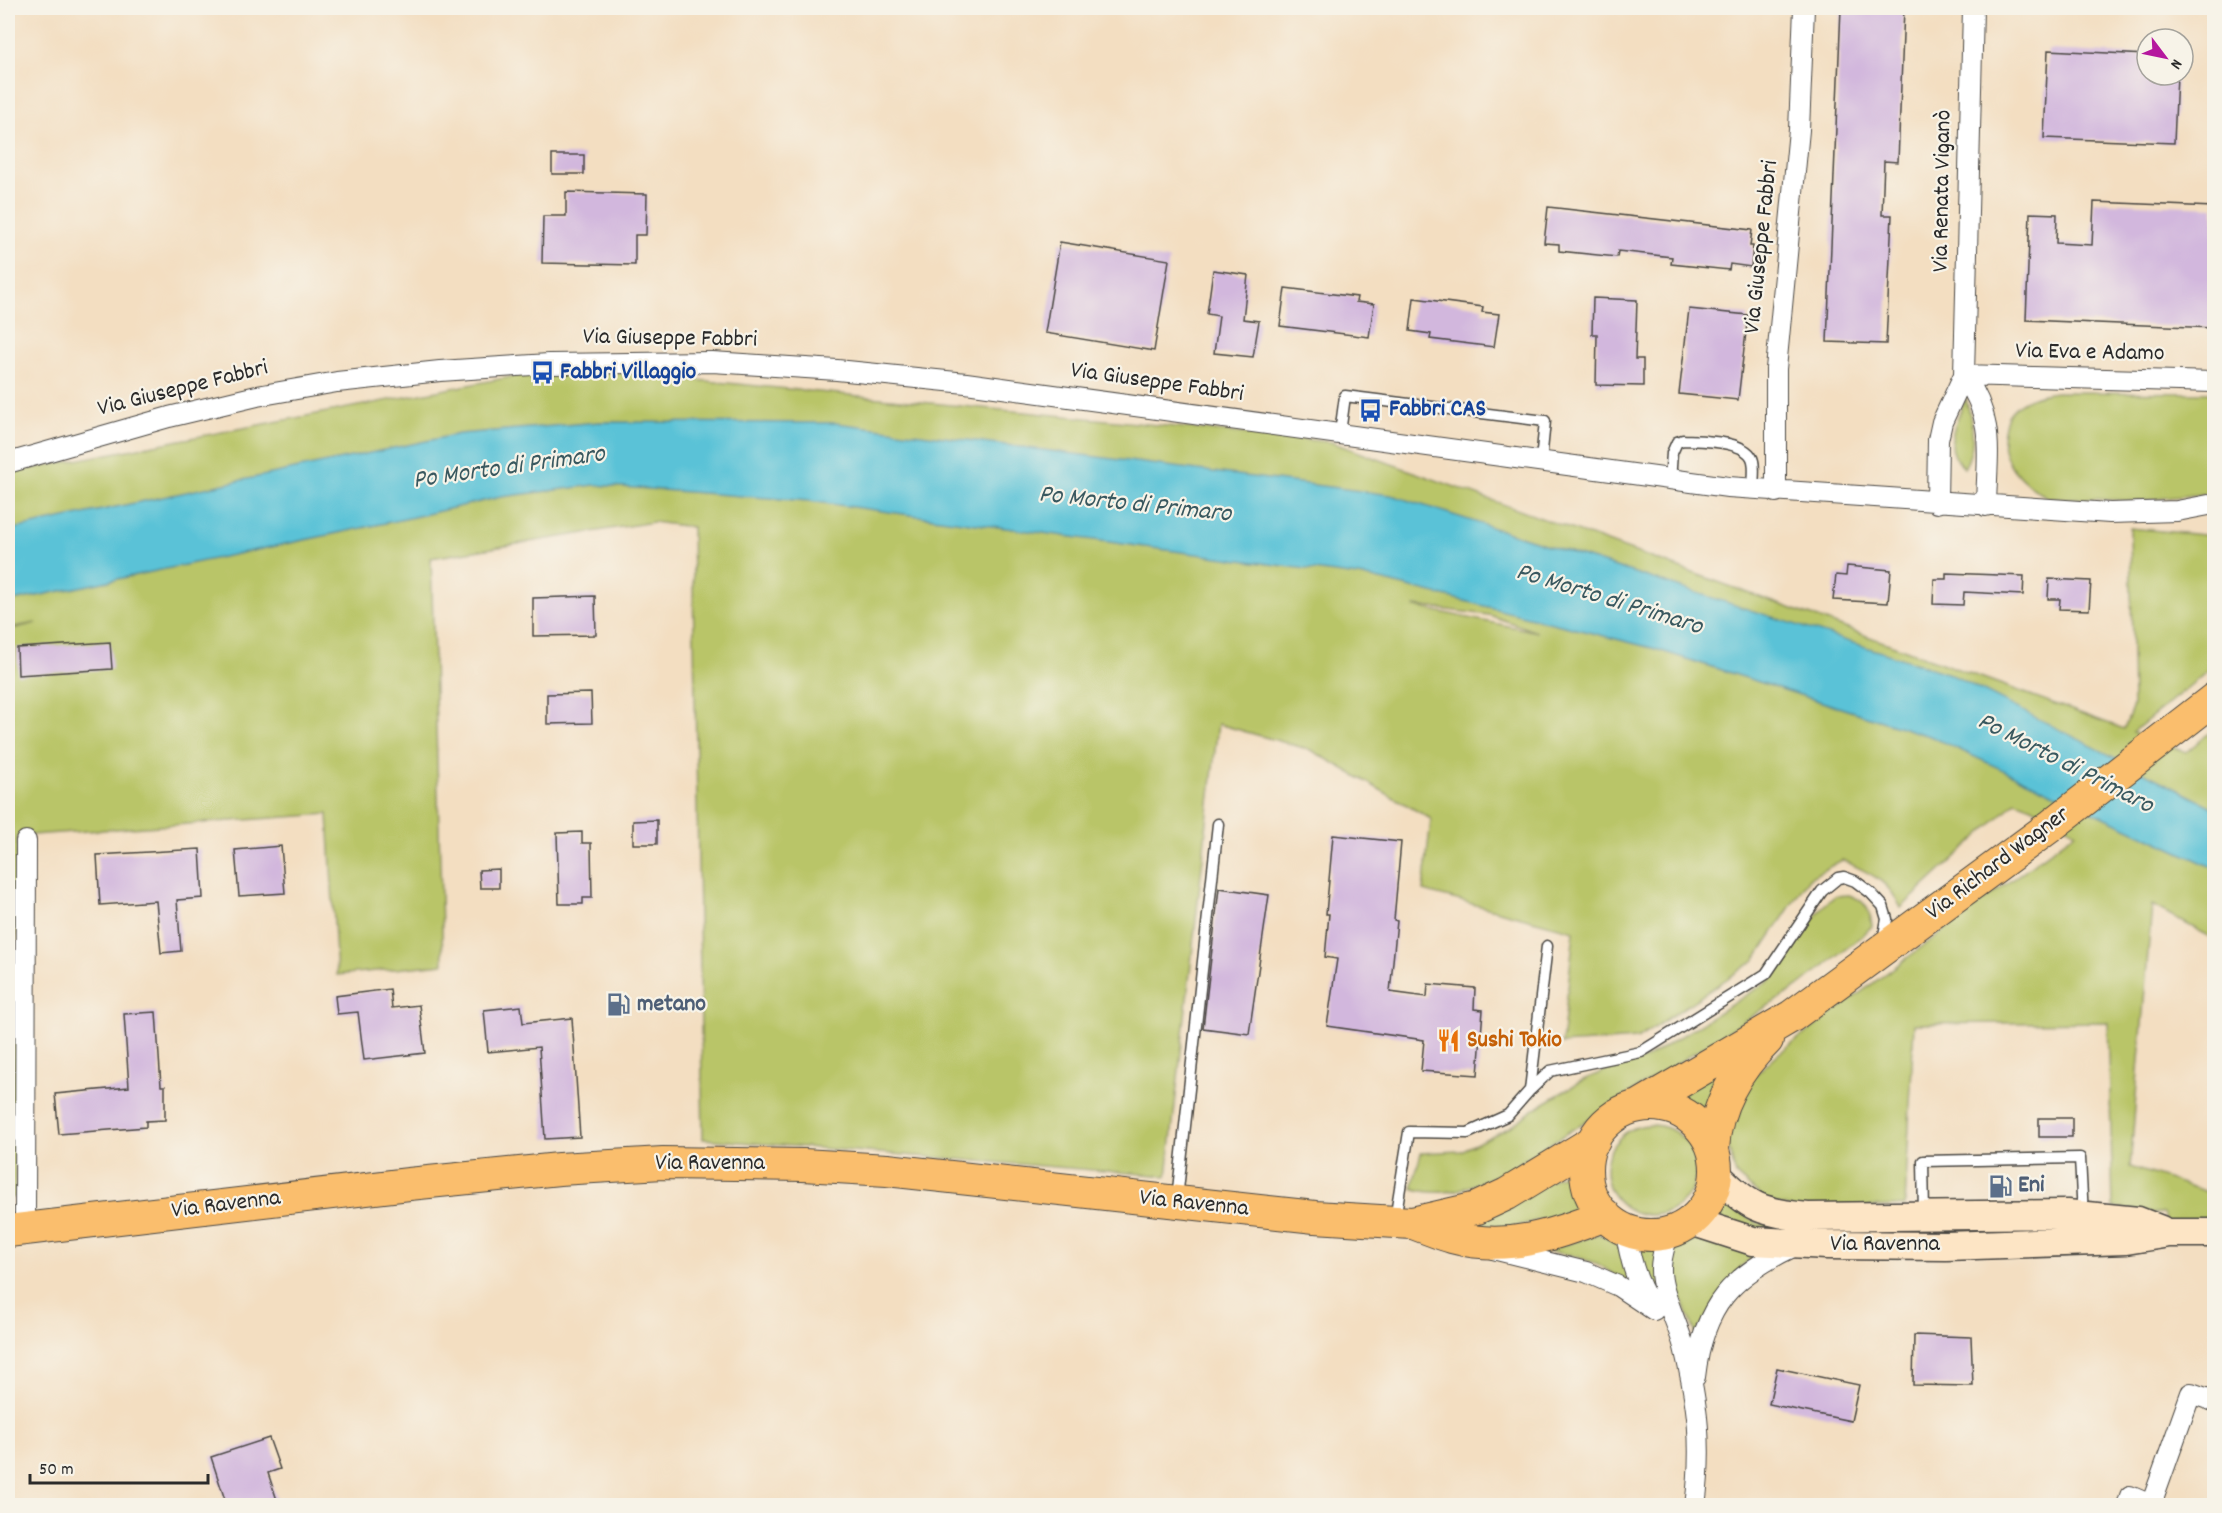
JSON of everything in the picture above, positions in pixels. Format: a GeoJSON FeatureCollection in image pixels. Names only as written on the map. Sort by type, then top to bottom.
{"type":"FeatureCollection","features":[{"type":"Feature","properties":{"kind":"main road","name":"Via Richard Wagner"},"geometry":{"type":"LineString","coordinates":[[1639,1106],[1792,1016],[2052,825],[2210,701]]}},
{"type":"Feature","properties":{"kind":"main road","name":"Via Richard Wagner"},"geometry":{"type":"LineString","coordinates":[[1714,1162],[1714,1129],[1718,1114],[1741,1069],[1792,1016]]}},
{"type":"Feature","properties":{"kind":"main road","name":"Via Ravenna"},"geometry":{"type":"LineString","coordinates":[[2082,1228],[2067,1214],[1808,1217],[1775,1213],[1747,1202],[1714,1162],[1706,1134],[1696,1122],[1670,1107],[1639,1106],[1624,1111],[1601,1129],[1588,1155],[1588,1186],[1593,1198],[1615,1222],[1641,1234],[1680,1227],[1753,1241],[1946,1246],[2138,1221],[2169,1233],[2214,1233]]}},
{"type":"Feature","properties":{"kind":"main road","name":"Via Ravenna"},"geometry":{"type":"LineString","coordinates":[[1403,1222],[1477,1208],[1506,1194],[1594,1141]]}},
{"type":"Feature","properties":{"kind":"main road"},"geometry":{"type":"LineString","coordinates":[[1680,1227],[1701,1212],[1709,1199],[1714,1162]]}},
{"type":"Feature","properties":{"kind":"main road","name":"Via Ravenna"},"geometry":{"type":"LineString","coordinates":[[16,1230],[444,1181],[663,1163],[803,1165],[887,1170],[1315,1217],[1403,1222],[1454,1237],[1494,1243],[1530,1240],[1615,1222]]}},
{"type":"Feature","properties":{"kind":"street","name":"Via Giuseppe Fabbri"},"geometry":{"type":"LineString","coordinates":[[1776,492],[1776,369],[1799,130],[1804,8]]}},
{"type":"Feature","properties":{"kind":"street","name":"Via Renata Viganò"},"geometry":{"type":"LineString","coordinates":[[1937,503],[1940,431],[1952,398],[1964,375],[1973,8]]}},
{"type":"Feature","properties":{"kind":"street","name":"Via Giuseppe Fabbri"},"geometry":{"type":"LineString","coordinates":[[8,463],[169,417],[299,388],[440,370],[604,363],[712,362],[837,370],[1001,388],[1340,433],[1670,481],[1753,490],[2110,513],[2177,511],[2214,504]]}},
{"type":"Feature","properties":{"kind":"street","name":"Via Eva e Adamo"},"geometry":{"type":"LineString","coordinates":[[1964,375],[2214,382]]}},
{"type":"Feature","properties":{"kind":"street"},"geometry":{"type":"LineString","coordinates":[[1964,375],[1977,393],[1986,419],[1988,431],[1986,506]]}},
{"type":"Feature","properties":{"kind":"street"},"geometry":{"type":"LineString","coordinates":[[2177,511],[2214,519]]}},
{"type":"Feature","properties":{"kind":"street"},"geometry":{"type":"LineString","coordinates":[[16,1230],[26,841]]}},
{"type":"Feature","properties":{"kind":"street"},"geometry":{"type":"LineString","coordinates":[[1615,1222],[1640,1288],[1654,1310],[1683,1344]]}},
{"type":"Feature","properties":{"kind":"street"},"geometry":{"type":"LineString","coordinates":[[1680,1227],[1661,1269],[1665,1290],[1683,1344],[1693,1389],[1700,1445],[1695,1506]]}},
{"type":"Feature","properties":{"kind":"street"},"geometry":{"type":"LineString","coordinates":[[1454,1237],[1512,1255],[1586,1272],[1618,1286],[1654,1310]]}},
{"type":"Feature","properties":{"kind":"street"},"geometry":{"type":"LineString","coordinates":[[1693,1389],[1697,1356],[1704,1331],[1728,1291],[1744,1274],[1759,1264],[1800,1244]]}},
{"type":"Feature","properties":{"kind":"street"},"geometry":{"type":"LineString","coordinates":[[2127,1506],[2130,1496],[2151,1505],[2191,1393],[2214,1401]]}},
{"type":"Feature","properties":{"kind":"lane"},"geometry":{"type":"LineString","coordinates":[[1340,433],[1345,396],[1545,421],[1541,461]]}},
{"type":"Feature","properties":{"kind":"lane"},"geometry":{"type":"LineString","coordinates":[[1670,481],[1672,453],[1677,442],[1683,440],[1735,445],[1750,454],[1753,461],[1753,490]]}},
{"type":"Feature","properties":{"kind":"lane"},"geometry":{"type":"LineString","coordinates":[[1176,1202],[1218,824]]}},
{"type":"Feature","properties":{"kind":"lane"},"geometry":{"type":"LineString","coordinates":[[1403,1222],[1409,1132],[1468,1133],[1508,1115],[1550,1071],[1641,1052],[1766,974],[1822,891],[1838,878],[1844,877],[1855,881],[1883,906],[1887,919],[1881,951]]}},
{"type":"Feature","properties":{"kind":"lane"},"geometry":{"type":"LineString","coordinates":[[1530,1090],[1547,946]]}},
{"type":"Feature","properties":{"kind":"lane"},"geometry":{"type":"LineString","coordinates":[[1924,1216],[1923,1161],[2080,1158],[2082,1228]]}},
{"type":"Feature","properties":{"kind":"green space"},"geometry":{"type":"Polygon","coordinates":[[[562,367],[1331,442],[2124,729],[2133,706],[2130,528],[2214,536],[2214,666],[2133,732],[2186,752],[2214,729],[2214,939],[2152,905],[2130,1167],[2214,1194],[2214,1226],[2168,1228],[2164,1214],[2113,1208],[2108,1022],[1914,1024],[1905,1206],[1792,1208],[1766,1201],[1736,1175],[1725,1135],[1746,1083],[1778,1054],[2076,832],[2032,807],[2016,801],[1901,908],[1884,883],[1842,860],[1809,878],[1755,960],[1637,1039],[1562,1044],[1574,931],[1423,891],[1431,819],[1311,750],[1218,724],[1167,1176],[703,1139],[692,527],[653,522],[431,558],[443,964],[337,975],[328,814],[17,836],[15,1197],[8,1198],[8,630],[36,623],[8,628],[8,473],[562,367]],[[1415,606],[1537,632],[1489,615],[1415,606]]]}},
{"type":"Feature","properties":{"kind":"green space"},"geometry":{"type":"Polygon","coordinates":[[[2056,392],[2214,393],[2214,491],[2137,501],[2047,497],[2029,485],[2014,470],[2008,461],[2003,442],[2007,419],[2014,408],[2037,396],[2056,392]]]}},
{"type":"Feature","properties":{"kind":"green space"},"geometry":{"type":"Polygon","coordinates":[[[1966,398],[1973,434],[1971,451],[1964,468],[1953,452],[1952,443],[1955,425],[1966,398]]]}},
{"type":"Feature","properties":{"kind":"green space"},"geometry":{"type":"Polygon","coordinates":[[[1849,895],[1866,906],[1872,926],[1798,987],[1513,1167],[1477,1184],[1451,1191],[1425,1191],[1412,1188],[1421,1153],[1461,1151],[1510,1127],[1536,1108],[1583,1080],[1619,1065],[1645,1059],[1772,979],[1822,907],[1835,896],[1849,895]]]}},
{"type":"Feature","properties":{"kind":"green space"},"geometry":{"type":"Polygon","coordinates":[[[1742,1053],[1710,1097],[1703,1114],[1673,1099],[1742,1053]]]}},
{"type":"Feature","properties":{"kind":"green space"},"geometry":{"type":"Polygon","coordinates":[[[1651,1125],[1668,1128],[1683,1138],[1693,1153],[1696,1170],[1693,1187],[1683,1202],[1668,1212],[1651,1215],[1634,1212],[1619,1202],[1609,1187],[1606,1170],[1609,1153],[1619,1138],[1634,1128],[1651,1125]]]}},
{"type":"Feature","properties":{"kind":"green space"},"geometry":{"type":"Polygon","coordinates":[[[1572,1171],[1574,1191],[1582,1209],[1517,1226],[1487,1230],[1444,1224],[1572,1171]]]}},
{"type":"Feature","properties":{"kind":"green space"},"geometry":{"type":"Polygon","coordinates":[[[1722,1199],[1757,1223],[2057,1226],[2058,1233],[1761,1232],[1712,1219],[1722,1199]]]}},
{"type":"Feature","properties":{"kind":"green space"},"geometry":{"type":"Polygon","coordinates":[[[1598,1234],[1619,1247],[1625,1260],[1631,1286],[1598,1264],[1571,1255],[1545,1251],[1598,1234]]]}},
{"type":"Feature","properties":{"kind":"green space"},"geometry":{"type":"Polygon","coordinates":[[[1692,1235],[1761,1250],[1741,1267],[1696,1334],[1678,1290],[1670,1257],[1682,1239],[1692,1235]]]}},
{"type":"Feature","properties":{"kind":"green space"},"geometry":{"type":"Polygon","coordinates":[[[1637,1243],[1657,1243],[1667,1314],[1648,1284],[1637,1243]]]}},
{"type":"Feature","properties":{"kind":"water","name":"Po Morto di Primaro"},"geometry":{"type":"Polygon","coordinates":[[[599,422],[836,423],[1391,495],[1950,674],[2214,808],[2214,868],[1932,737],[1652,648],[1372,578],[809,501],[595,485],[501,497],[8,602],[8,530],[459,434],[599,422]]]}},
{"type":"Feature","properties":{"kind":"building"},"geometry":{"type":"Polygon","coordinates":[[[1841,8],[1904,8],[1898,162],[1884,161],[1882,215],[1892,215],[1886,344],[1827,342],[1841,8]]]}},
{"type":"Feature","properties":{"kind":"building"},"geometry":{"type":"Polygon","coordinates":[[[2048,50],[2135,54],[2135,87],[2176,87],[2174,143],[2044,138],[2048,50]]]}},
{"type":"Feature","properties":{"kind":"building"},"geometry":{"type":"Polygon","coordinates":[[[552,155],[584,155],[584,174],[552,174],[552,155]]]}},
{"type":"Feature","properties":{"kind":"building"},"geometry":{"type":"Polygon","coordinates":[[[566,192],[647,194],[646,235],[635,235],[635,265],[542,263],[543,216],[566,216],[566,192]]]}},
{"type":"Feature","properties":{"kind":"building"},"geometry":{"type":"Polygon","coordinates":[[[2094,202],[2214,207],[2214,328],[2026,320],[2030,213],[2057,214],[2056,243],[2092,245],[2094,202]]]}},
{"type":"Feature","properties":{"kind":"building"},"geometry":{"type":"Polygon","coordinates":[[[1548,207],[1752,230],[1751,267],[1730,264],[1729,270],[1671,264],[1672,257],[1618,251],[1617,257],[1559,251],[1559,244],[1544,243],[1548,207]]]}},
{"type":"Feature","properties":{"kind":"building"},"geometry":{"type":"Polygon","coordinates":[[[1060,242],[1169,260],[1154,351],[1045,333],[1060,242]]]}},
{"type":"Feature","properties":{"kind":"building"},"geometry":{"type":"Polygon","coordinates":[[[1213,270],[1248,275],[1243,319],[1259,321],[1253,357],[1214,353],[1219,316],[1207,314],[1213,270]]]}},
{"type":"Feature","properties":{"kind":"building"},"geometry":{"type":"Polygon","coordinates":[[[1285,288],[1357,297],[1356,302],[1374,304],[1369,337],[1280,326],[1285,288]]]}},
{"type":"Feature","properties":{"kind":"building"},"geometry":{"type":"Polygon","coordinates":[[[1414,298],[1483,307],[1482,312],[1499,314],[1494,347],[1430,339],[1431,334],[1410,331],[1414,298]]]}},
{"type":"Feature","properties":{"kind":"building"},"geometry":{"type":"Polygon","coordinates":[[[1593,298],[1637,300],[1635,359],[1643,359],[1643,386],[1596,385],[1597,334],[1592,334],[1593,298]]]}},
{"type":"Feature","properties":{"kind":"building"},"geometry":{"type":"Polygon","coordinates":[[[1689,309],[1748,315],[1738,400],[1679,394],[1689,309]]]}},
{"type":"Feature","properties":{"kind":"building"},"geometry":{"type":"Polygon","coordinates":[[[1847,566],[1891,570],[1888,603],[1833,600],[1836,575],[1846,576],[1847,566]]]}},
{"type":"Feature","properties":{"kind":"building"},"geometry":{"type":"Polygon","coordinates":[[[1946,573],[2024,576],[2023,595],[1964,592],[1963,605],[1933,604],[1934,579],[1946,579],[1946,573]]]}},
{"type":"Feature","properties":{"kind":"building"},"geometry":{"type":"Polygon","coordinates":[[[2049,579],[2091,581],[2089,610],[2059,609],[2060,599],[2048,599],[2049,579]]]}},
{"type":"Feature","properties":{"kind":"building"},"geometry":{"type":"Polygon","coordinates":[[[595,596],[596,635],[533,636],[533,598],[595,596]]]}},
{"type":"Feature","properties":{"kind":"building"},"geometry":{"type":"Polygon","coordinates":[[[110,642],[112,669],[18,675],[17,648],[110,642]]]}},
{"type":"Feature","properties":{"kind":"building"},"geometry":{"type":"Polygon","coordinates":[[[591,693],[592,723],[547,724],[547,694],[591,693]]]}},
{"type":"Feature","properties":{"kind":"building"},"geometry":{"type":"Polygon","coordinates":[[[657,820],[657,844],[633,844],[633,821],[657,820]]]}},
{"type":"Feature","properties":{"kind":"building"},"geometry":{"type":"Polygon","coordinates":[[[582,832],[582,843],[591,843],[592,898],[583,898],[583,904],[559,904],[557,833],[582,832]]]}},
{"type":"Feature","properties":{"kind":"building"},"geometry":{"type":"Polygon","coordinates":[[[1333,835],[1401,842],[1390,992],[1427,997],[1428,984],[1475,988],[1474,1009],[1483,1010],[1478,1075],[1421,1071],[1424,1040],[1327,1026],[1337,959],[1325,957],[1329,914],[1326,914],[1333,835]]]}},
{"type":"Feature","properties":{"kind":"building"},"geometry":{"type":"Polygon","coordinates":[[[281,846],[285,893],[239,896],[235,850],[281,846]]]}},
{"type":"Feature","properties":{"kind":"building"},"geometry":{"type":"Polygon","coordinates":[[[200,849],[203,898],[177,900],[181,951],[161,953],[156,901],[100,905],[97,855],[200,849]]]}},
{"type":"Feature","properties":{"kind":"building"},"geometry":{"type":"Polygon","coordinates":[[[499,869],[499,888],[480,888],[479,870],[499,869]]]}},
{"type":"Feature","properties":{"kind":"building"},"geometry":{"type":"Polygon","coordinates":[[[1219,888],[1269,895],[1249,1034],[1203,1028],[1219,888]]]}},
{"type":"Feature","properties":{"kind":"building"},"geometry":{"type":"Polygon","coordinates":[[[390,989],[392,1008],[419,1005],[425,1053],[364,1060],[358,1012],[337,1014],[335,996],[390,989]]]}},
{"type":"Feature","properties":{"kind":"building"},"geometry":{"type":"Polygon","coordinates":[[[521,1006],[523,1023],[572,1018],[580,1137],[545,1139],[539,1047],[488,1052],[484,1010],[521,1006]]]}},
{"type":"Feature","properties":{"kind":"building"},"geometry":{"type":"Polygon","coordinates":[[[156,1012],[161,1086],[165,1086],[165,1120],[146,1121],[146,1127],[59,1134],[55,1094],[129,1087],[124,1014],[156,1012]]]}},
{"type":"Feature","properties":{"kind":"building"},"geometry":{"type":"Polygon","coordinates":[[[2039,1118],[2072,1118],[2072,1137],[2039,1137],[2039,1118]]]}},
{"type":"Feature","properties":{"kind":"building"},"geometry":{"type":"Polygon","coordinates":[[[1914,1335],[1971,1337],[1973,1386],[1913,1385],[1914,1335]]]}},
{"type":"Feature","properties":{"kind":"building"},"geometry":{"type":"Polygon","coordinates":[[[1777,1368],[1859,1385],[1851,1421],[1769,1404],[1777,1368]]]}},
{"type":"Feature","properties":{"kind":"building"},"geometry":{"type":"Polygon","coordinates":[[[269,1438],[280,1469],[268,1473],[279,1506],[227,1506],[211,1457],[269,1438]]]}},
{"type":"Feature","properties":{"kind":"place","name":"Fabbri Villaggio"},"geometry":{"type":"Point","coordinates":[542,373]}},
{"type":"Feature","properties":{"kind":"place","name":"Fabbri CAS"},"geometry":{"type":"Point","coordinates":[1371,410]}},
{"type":"Feature","properties":{"kind":"place","name":"metano"},"geometry":{"type":"Point","coordinates":[619,1005]}},
{"type":"Feature","properties":{"kind":"place","name":"Sushi Tokio"},"geometry":{"type":"Point","coordinates":[1449,1041]}},
{"type":"Feature","properties":{"kind":"place","name":"Eni"},"geometry":{"type":"Point","coordinates":[2000,1186]}}]}
